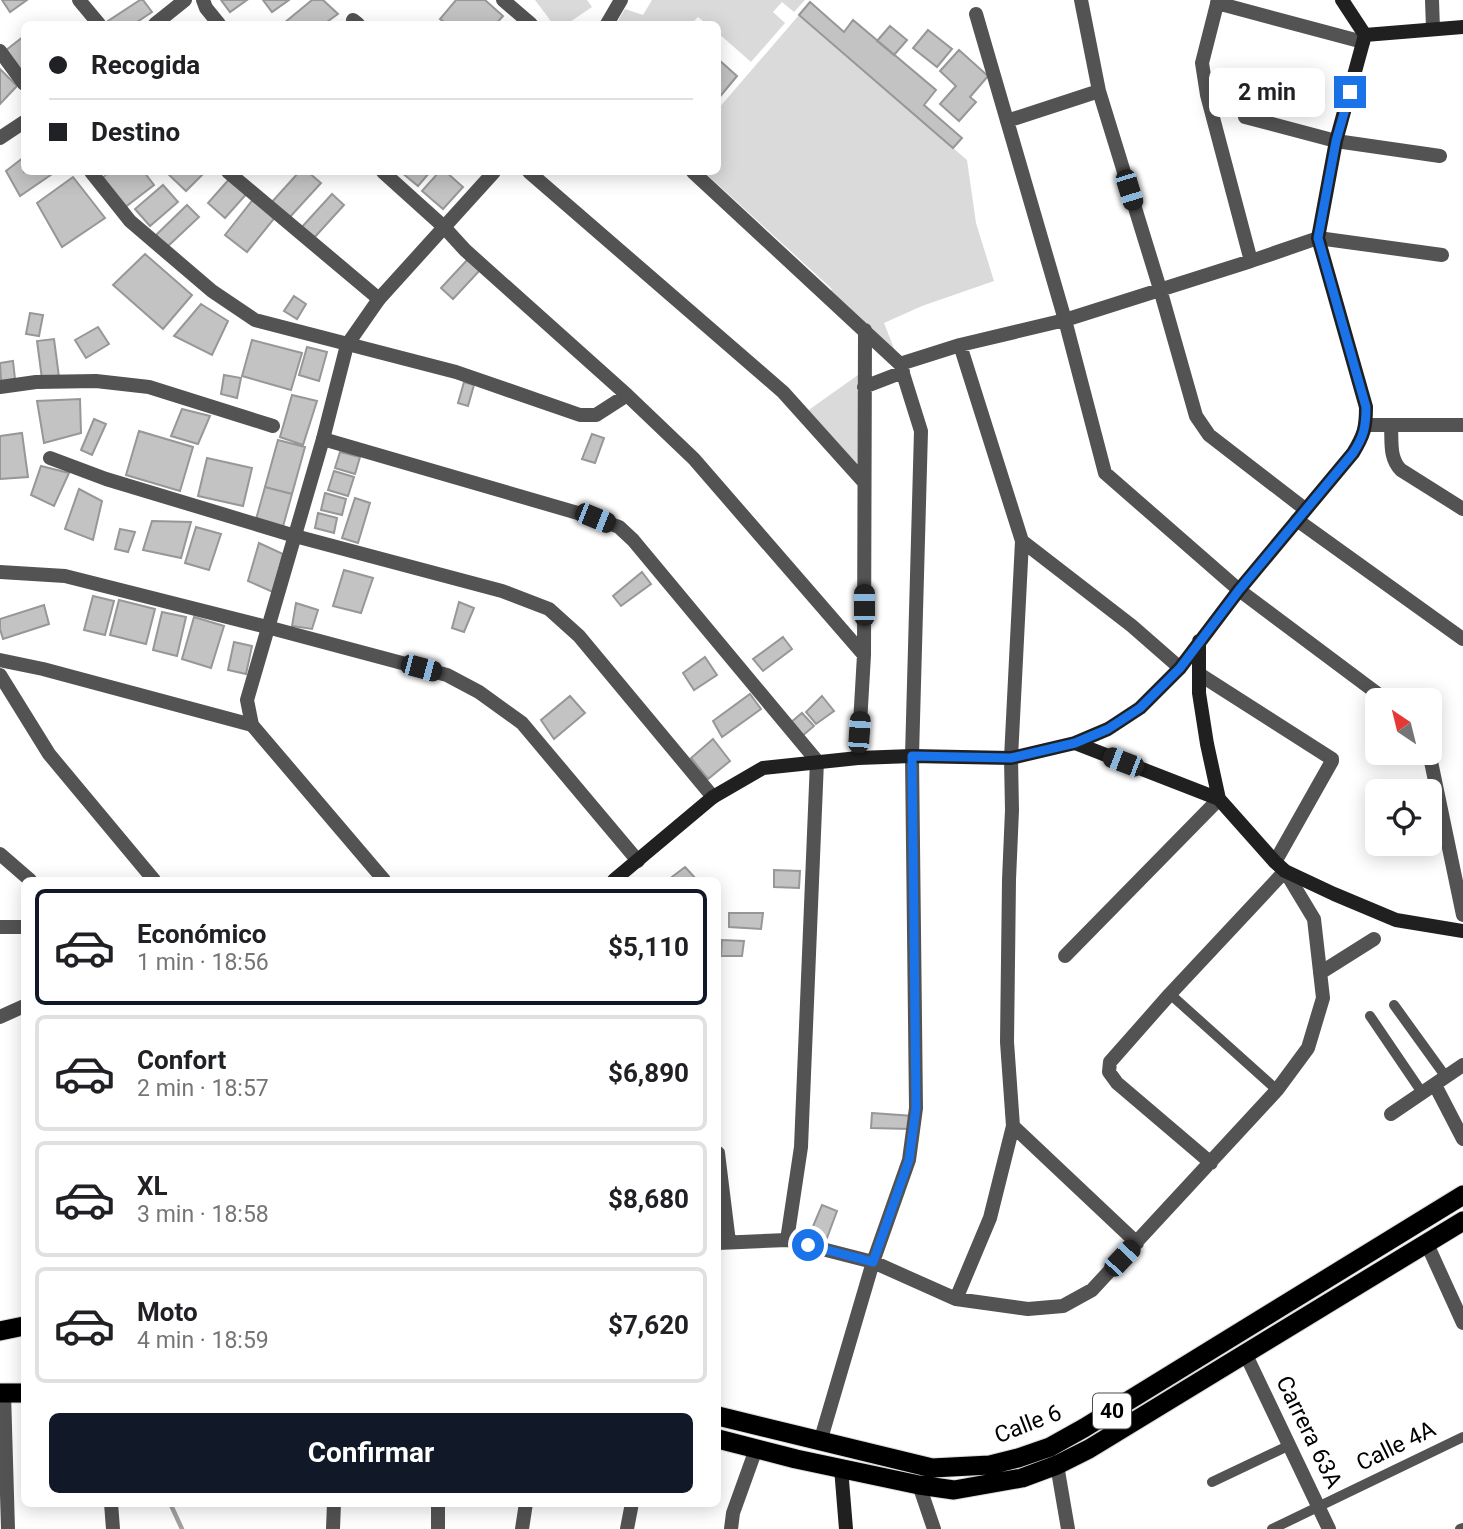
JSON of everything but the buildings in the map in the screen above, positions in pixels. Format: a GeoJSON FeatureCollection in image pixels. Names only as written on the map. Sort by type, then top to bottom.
{"type":"FeatureCollection","features":[{"type":"Feature","properties":{"kind":"highway","name":"Calle 6"},"geometry":{"type":"LineString","coordinates":[[721,1417],[932,1468],[990,1465],[1051,1447],[1463,1195]]}},
{"type":"Feature","properties":{"kind":"highway","name":"Calle 6"},"geometry":{"type":"LineString","coordinates":[[721,1440],[919,1485],[954,1490],[1022,1478],[1090,1449],[1463,1221]]}},
{"type":"Feature","properties":{"kind":"highway"},"geometry":{"type":"LineString","coordinates":[[0,1331],[21,1327]]}},
{"type":"Feature","properties":{"kind":"highway"},"geometry":{"type":"LineString","coordinates":[[1,1392],[21,1394]]}},
{"type":"Feature","properties":{"kind":"main road"},"geometry":{"type":"LineString","coordinates":[[618,877],[713,797],[763,768],[858,758],[1011,758],[1075,743],[1108,729],[1140,708],[1180,668],[1239,590],[1353,453],[1362,439],[1366,425],[1366,407],[1318,238],[1336,141],[1364,39],[1342,0]]}},
{"type":"Feature","properties":{"kind":"main road"},"geometry":{"type":"LineString","coordinates":[[1364,39],[1463,27]]}},
{"type":"Feature","properties":{"kind":"main road"},"geometry":{"type":"LineString","coordinates":[[1199,641],[1199,693],[1219,799]]}},
{"type":"Feature","properties":{"kind":"main road"},"geometry":{"type":"LineString","coordinates":[[1075,743],[1219,799],[1280,866],[1334,894],[1396,919],[1463,931]]}},
{"type":"Feature","properties":{"kind":"main road"},"geometry":{"type":"LineString","coordinates":[[841,1468],[846,1529]]}},
{"type":"Feature","properties":{"kind":"street"},"geometry":{"type":"LineString","coordinates":[[79,0],[96,21]]}},
{"type":"Feature","properties":{"kind":"street"},"geometry":{"type":"LineString","coordinates":[[159,21],[185,0]]}},
{"type":"Feature","properties":{"kind":"street"},"geometry":{"type":"LineString","coordinates":[[203,0],[217,21]]}},
{"type":"Feature","properties":{"kind":"street"},"geometry":{"type":"LineString","coordinates":[[503,0],[528,21]]}},
{"type":"Feature","properties":{"kind":"street"},"geometry":{"type":"LineString","coordinates":[[609,21],[621,0]]}},
{"type":"Feature","properties":{"kind":"street"},"geometry":{"type":"LineString","coordinates":[[1081,0],[1099,91],[1196,416],[1209,435],[1301,514],[1463,639]]}},
{"type":"Feature","properties":{"kind":"street"},"geometry":{"type":"LineString","coordinates":[[1432,0],[1433,29]]}},
{"type":"Feature","properties":{"kind":"street"},"geometry":{"type":"LineString","coordinates":[[1251,261],[1207,96],[1202,63],[1218,2],[1364,39]]}},
{"type":"Feature","properties":{"kind":"street"},"geometry":{"type":"LineString","coordinates":[[976,14],[1065,320],[1105,472],[1239,590],[1370,688]]}},
{"type":"Feature","properties":{"kind":"street"},"geometry":{"type":"LineString","coordinates":[[0,51],[21,80]]}},
{"type":"Feature","properties":{"kind":"street"},"geometry":{"type":"LineString","coordinates":[[1007,121],[1099,91]]}},
{"type":"Feature","properties":{"kind":"street"},"geometry":{"type":"LineString","coordinates":[[1245,117],[1336,141],[1440,156]]}},
{"type":"Feature","properties":{"kind":"street"},"geometry":{"type":"LineString","coordinates":[[0,138],[21,124]]}},
{"type":"Feature","properties":{"kind":"street"},"geometry":{"type":"LineString","coordinates":[[93,175],[130,221],[212,291],[255,320],[456,372],[580,415],[596,415],[627,396]]}},
{"type":"Feature","properties":{"kind":"street"},"geometry":{"type":"LineString","coordinates":[[232,175],[379,299]]}},
{"type":"Feature","properties":{"kind":"street"},"geometry":{"type":"LineString","coordinates":[[386,175],[694,459],[864,655]]}},
{"type":"Feature","properties":{"kind":"street"},"geometry":{"type":"LineString","coordinates":[[381,877],[252,725],[247,700],[323,439],[347,345],[379,299],[491,175]]}},
{"type":"Feature","properties":{"kind":"street"},"geometry":{"type":"LineString","coordinates":[[532,175],[783,392],[863,481]]}},
{"type":"Feature","properties":{"kind":"street"},"geometry":{"type":"LineString","coordinates":[[696,175],[865,330],[902,368],[921,431],[912,756],[916,1108],[909,1160],[873,1262],[820,1442]]}},
{"type":"Feature","properties":{"kind":"street"},"geometry":{"type":"LineString","coordinates":[[864,387],[902,368],[960,345],[1065,320],[1318,238],[1442,255]]}},
{"type":"Feature","properties":{"kind":"street"},"geometry":{"type":"LineString","coordinates":[[858,758],[864,655],[865,330]]}},
{"type":"Feature","properties":{"kind":"street"},"geometry":{"type":"LineString","coordinates":[[956,1298],[990,1218],[1013,1126],[1007,1042],[1009,880],[1011,758],[1022,541],[960,345]]}},
{"type":"Feature","properties":{"kind":"street"},"geometry":{"type":"LineString","coordinates":[[0,387],[36,382],[96,382],[149,387],[273,426]]}},
{"type":"Feature","properties":{"kind":"street"},"geometry":{"type":"LineString","coordinates":[[1366,425],[1463,425]]}},
{"type":"Feature","properties":{"kind":"street"},"geometry":{"type":"LineString","coordinates":[[1391,425],[1395,464],[1463,509]]}},
{"type":"Feature","properties":{"kind":"street"},"geometry":{"type":"LineString","coordinates":[[323,439],[619,527],[633,540],[817,761],[801,1147],[787,1240]]}},
{"type":"Feature","properties":{"kind":"street"},"geometry":{"type":"LineString","coordinates":[[50,458],[106,480],[295,536],[502,591],[549,609],[579,636],[713,797]]}},
{"type":"Feature","properties":{"kind":"street"},"geometry":{"type":"LineString","coordinates":[[1022,541],[1132,626],[1180,668]]}},
{"type":"Feature","properties":{"kind":"street"},"geometry":{"type":"LineString","coordinates":[[0,572],[65,576],[447,676],[480,692],[522,723],[638,861]]}},
{"type":"Feature","properties":{"kind":"street"},"geometry":{"type":"LineString","coordinates":[[0,660],[252,725]]}},
{"type":"Feature","properties":{"kind":"street"},"geometry":{"type":"LineString","coordinates":[[1199,674],[1332,759],[1280,866],[1110,1062],[1109,1072],[1116,1083],[1211,1163]]}},
{"type":"Feature","properties":{"kind":"street"},"geometry":{"type":"LineString","coordinates":[[0,676],[49,754],[147,877]]}},
{"type":"Feature","properties":{"kind":"street"},"geometry":{"type":"LineString","coordinates":[[1432,765],[1463,915]]}},
{"type":"Feature","properties":{"kind":"street"},"geometry":{"type":"LineString","coordinates":[[1065,956],[1219,799]]}},
{"type":"Feature","properties":{"kind":"street"},"geometry":{"type":"LineString","coordinates":[[0,854],[27,877]]}},
{"type":"Feature","properties":{"kind":"street"},"geometry":{"type":"LineString","coordinates":[[721,1206],[723,1242],[787,1240],[873,1262],[956,1298],[1028,1309],[1063,1306],[1092,1290],[1277,1090],[1308,1048],[1323,998],[1314,919],[1280,866]]}},
{"type":"Feature","properties":{"kind":"street"},"geometry":{"type":"LineString","coordinates":[[0,927],[21,927]]}},
{"type":"Feature","properties":{"kind":"street"},"geometry":{"type":"LineString","coordinates":[[1320,973],[1374,939]]}},
{"type":"Feature","properties":{"kind":"street"},"geometry":{"type":"LineString","coordinates":[[1170,994],[1277,1090]]}},
{"type":"Feature","properties":{"kind":"street"},"geometry":{"type":"LineString","coordinates":[[0,1005],[21,1005]]}},
{"type":"Feature","properties":{"kind":"street"},"geometry":{"type":"LineString","coordinates":[[1394,1005],[1463,1139]]}},
{"type":"Feature","properties":{"kind":"street"},"geometry":{"type":"LineString","coordinates":[[0,1017],[21,1006]]}},
{"type":"Feature","properties":{"kind":"street"},"geometry":{"type":"LineString","coordinates":[[1370,1016],[1434,1085]]}},
{"type":"Feature","properties":{"kind":"street"},"geometry":{"type":"LineString","coordinates":[[1391,1114],[1463,1065]]}},
{"type":"Feature","properties":{"kind":"street"},"geometry":{"type":"LineString","coordinates":[[1013,1126],[1137,1243]]}},
{"type":"Feature","properties":{"kind":"street"},"geometry":{"type":"LineString","coordinates":[[1427,1244],[1463,1323]]}},
{"type":"Feature","properties":{"kind":"street","name":"Carrera 63A"},"geometry":{"type":"LineString","coordinates":[[1246,1354],[1329,1529]]}},
{"type":"Feature","properties":{"kind":"street"},"geometry":{"type":"LineString","coordinates":[[1,1392],[4,1500],[8,1529]]}},
{"type":"Feature","properties":{"kind":"street","name":"Calle 4A"},"geometry":{"type":"LineString","coordinates":[[1272,1529],[1463,1437]]}},
{"type":"Feature","properties":{"kind":"street"},"geometry":{"type":"LineString","coordinates":[[1212,1482],[1290,1444]]}},
{"type":"Feature","properties":{"kind":"street"},"geometry":{"type":"LineString","coordinates":[[731,1529],[733,1513],[756,1449]]}},
{"type":"Feature","properties":{"kind":"street"},"geometry":{"type":"LineString","coordinates":[[1057,1465],[1068,1529]]}},
{"type":"Feature","properties":{"kind":"street"},"geometry":{"type":"LineString","coordinates":[[919,1485],[934,1529]]}},
{"type":"Feature","properties":{"kind":"street"},"geometry":{"type":"LineString","coordinates":[[111,1507],[113,1529]]}},
{"type":"Feature","properties":{"kind":"street"},"geometry":{"type":"LineString","coordinates":[[333,1529],[334,1507]]}},
{"type":"Feature","properties":{"kind":"street"},"geometry":{"type":"LineString","coordinates":[[438,1507],[438,1529]]}},
{"type":"Feature","properties":{"kind":"street"},"geometry":{"type":"LineString","coordinates":[[522,1529],[525,1507]]}},
{"type":"Feature","properties":{"kind":"street"},"geometry":{"type":"LineString","coordinates":[[627,1529],[631,1507]]}},
{"type":"Feature","properties":{"kind":"shaded area"},"geometry":{"type":"Polygon","coordinates":[[[535,0],[587,0],[592,7],[571,21],[551,21],[535,0]]]}},
{"type":"Feature","properties":{"kind":"shaded area"},"geometry":{"type":"Polygon","coordinates":[[[652,0],[805,0],[794,12],[782,2],[773,12],[785,23],[751,62],[721,36],[721,21],[703,21],[698,17],[694,21],[618,21],[625,9],[643,15],[652,0]]]}},
{"type":"Feature","properties":{"kind":"shaded area"},"geometry":{"type":"Polygon","coordinates":[[[799,15],[967,160],[976,223],[994,281],[922,306],[884,323],[900,364],[827,295],[832,289],[707,175],[721,175],[721,106],[799,15]]]}},
{"type":"Feature","properties":{"kind":"shaded area"},"geometry":{"type":"Polygon","coordinates":[[[865,370],[863,481],[803,414],[865,370]]]}},
{"type":"Feature","properties":{"kind":"waterway"},"geometry":{"type":"LineString","coordinates":[[172,1507],[182,1529]]}},
{"type":"Feature","properties":{"kind":"route"},"geometry":{"type":"LineString","coordinates":[[808,1245],[873,1262],[909,1160],[916,1108],[912,756],[1011,758],[1075,743],[1108,729],[1140,708],[1180,668],[1239,590],[1362,439],[1366,425],[1366,407],[1318,238],[1336,141],[1350,92]]}}]}
